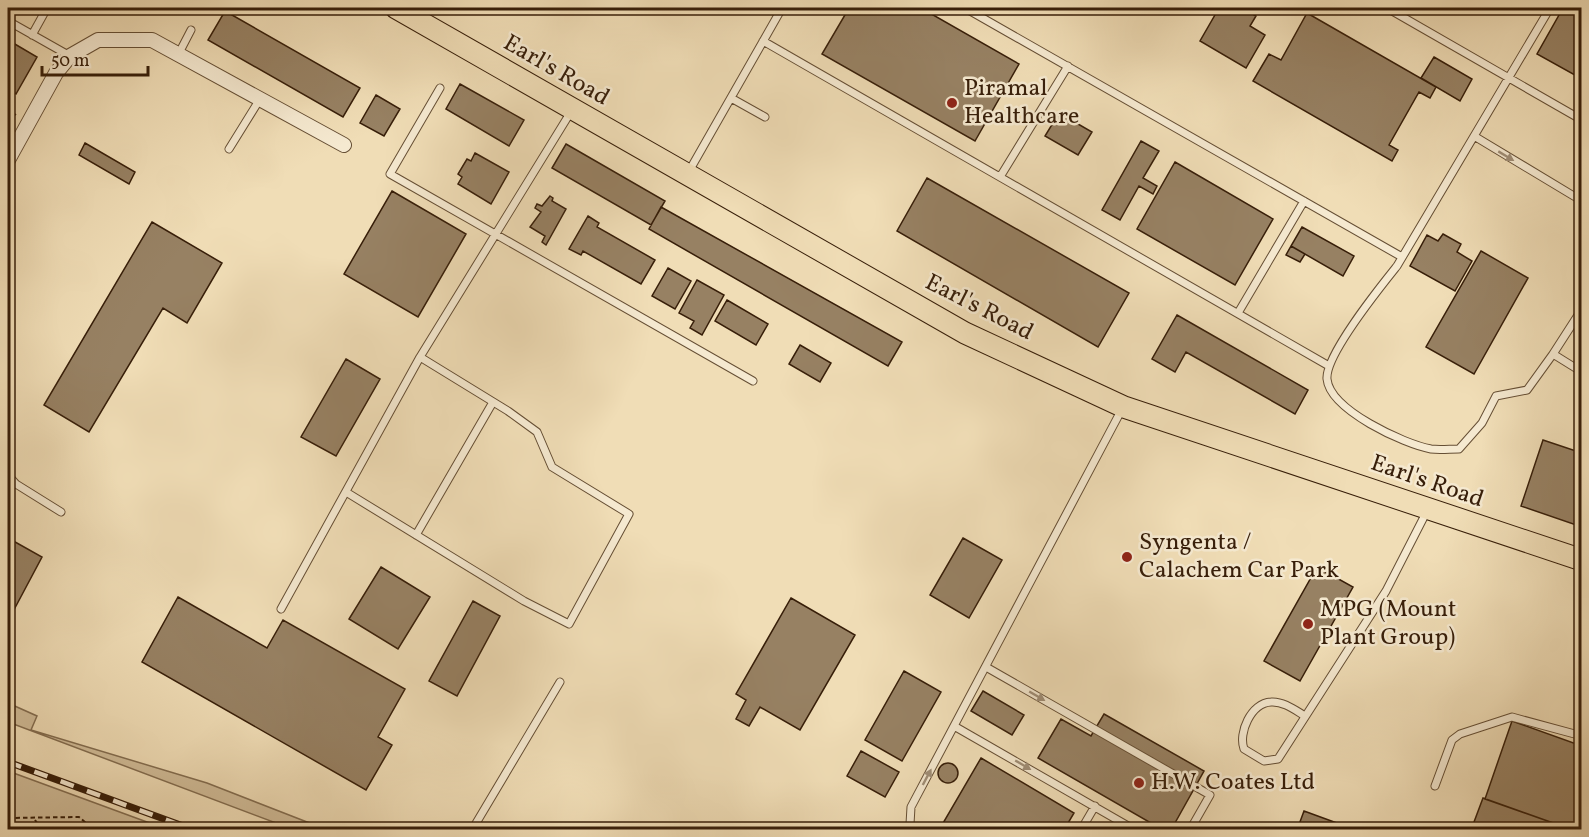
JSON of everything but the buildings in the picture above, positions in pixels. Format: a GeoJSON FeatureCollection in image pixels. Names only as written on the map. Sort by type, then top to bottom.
{"type":"FeatureCollection","features":[{"type":"Feature","properties":{"kind":"main road","name":"Earl's Road"},"geometry":{"type":"LineString","coordinates":[[396,8],[965,333],[1124,407],[1581,560]]}},
{"type":"Feature","properties":{"kind":"street"},"geometry":{"type":"LineString","coordinates":[[8,160],[56,73],[70,56],[98,40],[152,40],[344,145]]}},
{"type":"Feature","properties":{"kind":"lane"},"geometry":{"type":"LineString","coordinates":[[32,35],[47,8]]}},
{"type":"Feature","properties":{"kind":"lane"},"geometry":{"type":"LineString","coordinates":[[688,173],[782,8]]}},
{"type":"Feature","properties":{"kind":"lane"},"geometry":{"type":"LineString","coordinates":[[965,8],[1402,257]]}},
{"type":"Feature","properties":{"kind":"lane"},"geometry":{"type":"LineString","coordinates":[[1387,8],[1581,120]]}},
{"type":"Feature","properties":{"kind":"lane"},"geometry":{"type":"LineString","coordinates":[[1550,8],[1402,257],[1366,304],[1329,366],[1327,380],[1336,397],[1364,420],[1398,439],[1432,449],[1458,449],[1482,423],[1496,396],[1527,390],[1581,309]]}},
{"type":"Feature","properties":{"kind":"lane"},"geometry":{"type":"LineString","coordinates":[[8,21],[70,56]]}},
{"type":"Feature","properties":{"kind":"lane"},"geometry":{"type":"LineString","coordinates":[[178,55],[191,30]]}},
{"type":"Feature","properties":{"kind":"lane"},"geometry":{"type":"LineString","coordinates":[[763,41],[1329,366]]}},
{"type":"Feature","properties":{"kind":"lane"},"geometry":{"type":"LineString","coordinates":[[1000,177],[1068,66]]}},
{"type":"Feature","properties":{"kind":"lane"},"geometry":{"type":"LineString","coordinates":[[440,88],[390,174],[753,381]]}},
{"type":"Feature","properties":{"kind":"lane"},"geometry":{"type":"LineString","coordinates":[[731,98],[765,117]]}},
{"type":"Feature","properties":{"kind":"lane"},"geometry":{"type":"LineString","coordinates":[[229,149],[260,99]]}},
{"type":"Feature","properties":{"kind":"lane"},"geometry":{"type":"LineString","coordinates":[[281,609],[420,357],[572,110]]}},
{"type":"Feature","properties":{"kind":"lane"},"geometry":{"type":"LineString","coordinates":[[1474,136],[1581,201]]}},
{"type":"Feature","properties":{"kind":"lane"},"geometry":{"type":"LineString","coordinates":[[1238,313],[1304,201]]}},
{"type":"Feature","properties":{"kind":"lane"},"geometry":{"type":"LineString","coordinates":[[1553,354],[1581,372]]}},
{"type":"Feature","properties":{"kind":"lane"},"geometry":{"type":"LineString","coordinates":[[346,492],[524,601],[569,624],[629,514],[552,466],[537,432],[420,357]]}},
{"type":"Feature","properties":{"kind":"lane"},"geometry":{"type":"LineString","coordinates":[[416,535],[493,402]]}},
{"type":"Feature","properties":{"kind":"lane"},"geometry":{"type":"LineString","coordinates":[[914,830],[910,824],[911,807],[1124,407]]}},
{"type":"Feature","properties":{"kind":"lane"},"geometry":{"type":"LineString","coordinates":[[8,475],[16,484],[61,512]]}},
{"type":"Feature","properties":{"kind":"lane"},"geometry":{"type":"LineString","coordinates":[[1305,716],[1281,703],[1264,703],[1255,709],[1241,736],[1244,749],[1264,761],[1278,759],[1386,591],[1428,509]]}},
{"type":"Feature","properties":{"kind":"lane"},"geometry":{"type":"LineString","coordinates":[[986,667],[1210,795],[1190,830]]}},
{"type":"Feature","properties":{"kind":"lane"},"geometry":{"type":"LineString","coordinates":[[472,830],[560,682]]}},
{"type":"Feature","properties":{"kind":"lane"},"geometry":{"type":"LineString","coordinates":[[1435,786],[1452,740],[1460,734],[1512,717],[1581,736]]}},
{"type":"Feature","properties":{"kind":"lane"},"geometry":{"type":"LineString","coordinates":[[954,726],[1135,830]]}},
{"type":"Feature","properties":{"kind":"lane"},"geometry":{"type":"LineString","coordinates":[[1081,830],[1095,806]]}},
{"type":"Feature","properties":{"kind":"path"},"geometry":{"type":"LineString","coordinates":[[8,818],[79,817],[94,830]]}},
{"type":"Feature","properties":{"kind":"path"},"geometry":{"type":"LineString","coordinates":[[34,819],[42,830]]}},
{"type":"Feature","properties":{"kind":"shaded area"},"geometry":{"type":"Polygon","coordinates":[[[8,703],[37,716],[31,730],[207,783],[325,829],[292,829],[8,722],[8,703]]]}},
{"type":"Feature","properties":{"kind":"shaded area"},"geometry":{"type":"Polygon","coordinates":[[[8,771],[166,829],[8,829],[8,771]]]}},
{"type":"Feature","properties":{"kind":"railway"},"geometry":{"type":"LineString","coordinates":[[8,762],[194,830]]}},
{"type":"Feature","properties":{"kind":"place","name":"Piramal Healthcare"},"geometry":{"type":"Point","coordinates":[952,103]}},
{"type":"Feature","properties":{"kind":"place","name":"Syngenta / Calachem Car Park"},"geometry":{"type":"Point","coordinates":[1127,557]}},
{"type":"Feature","properties":{"kind":"place","name":"MPG (Mount Plant Group)"},"geometry":{"type":"Point","coordinates":[1308,624]}},
{"type":"Feature","properties":{"kind":"place","name":"H.W. Coates Ltd"},"geometry":{"type":"Point","coordinates":[1139,783]}}]}
